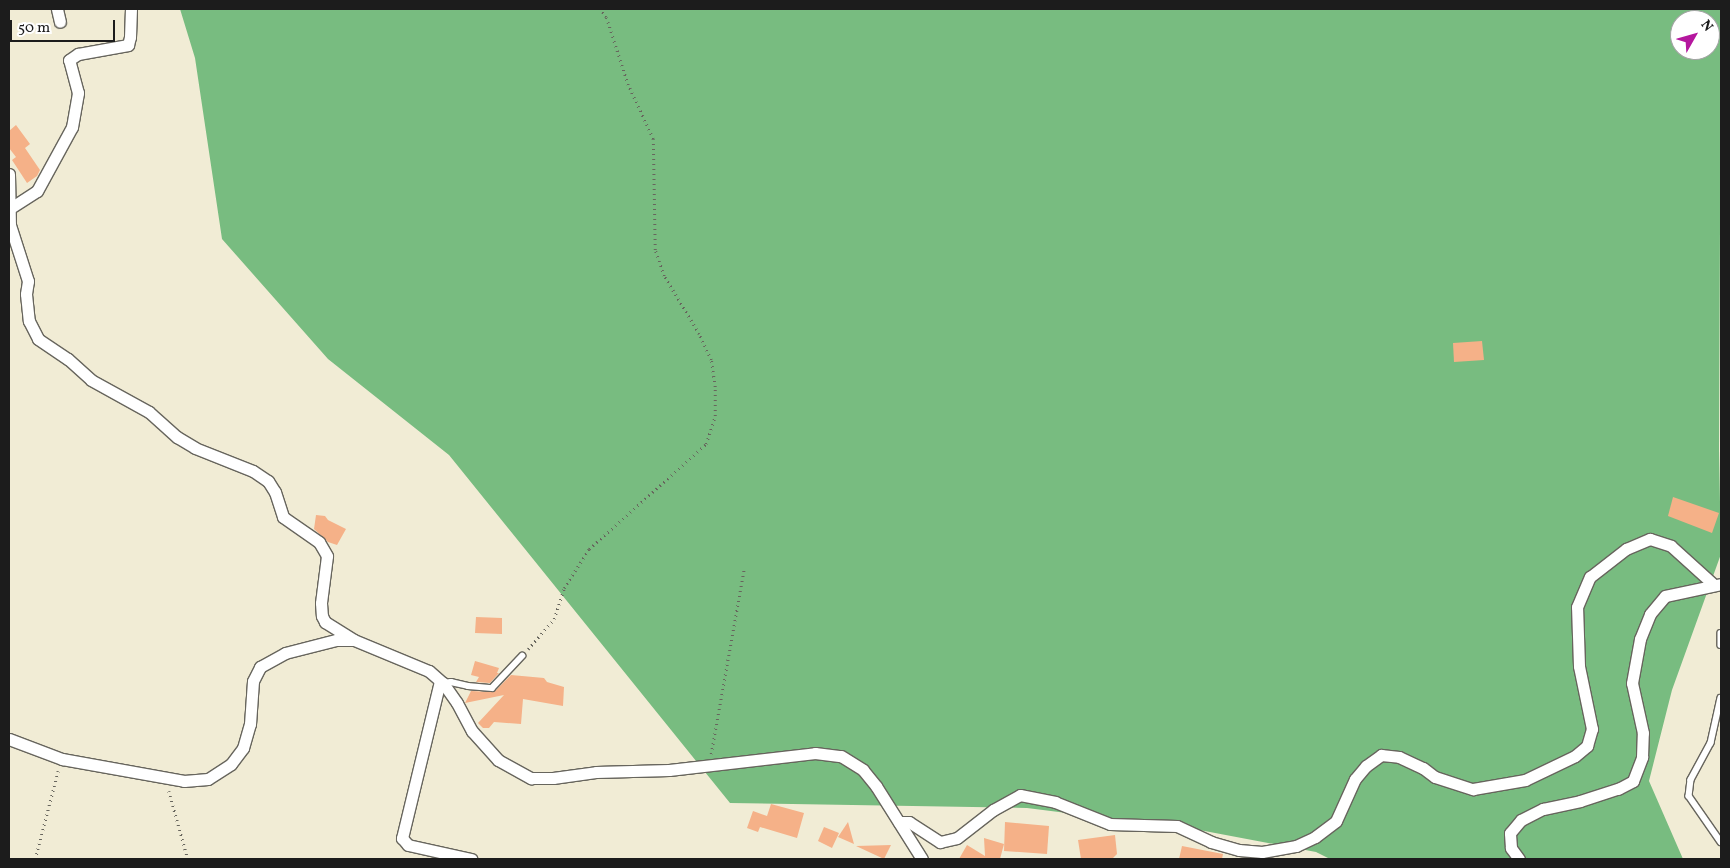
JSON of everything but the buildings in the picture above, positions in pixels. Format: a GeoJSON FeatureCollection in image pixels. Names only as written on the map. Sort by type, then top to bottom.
{"type":"FeatureCollection","features":[{"type":"Feature","properties":{"kind":"street"},"geometry":{"type":"LineString","coordinates":[[57,9],[60,22]]}},
{"type":"Feature","properties":{"kind":"street"},"geometry":{"type":"LineString","coordinates":[[9,209],[37,191],[72,127],[78,93],[68,60],[78,54],[128,45],[131,9]]}},
{"type":"Feature","properties":{"kind":"street"},"geometry":{"type":"LineString","coordinates":[[9,174],[11,182],[10,226],[28,281],[27,306],[29,321],[38,339],[68,359],[91,380],[149,412],[177,437],[195,448],[253,471],[268,481],[275,492],[283,517],[324,548],[328,563],[321,603],[322,616],[330,626],[354,640],[428,671],[441,682],[457,703],[472,731],[487,749],[503,763],[531,778],[606,772],[669,770],[814,753],[841,756],[863,770],[876,786],[922,859]]}},
{"type":"Feature","properties":{"kind":"street"},"geometry":{"type":"LineString","coordinates":[[899,822],[909,822],[940,842],[957,838],[993,810],[1020,795],[1055,802],[1110,824],[1176,826],[1211,842],[1239,850],[1262,852],[1296,846],[1316,837],[1336,821],[1355,779],[1366,766],[1380,755],[1399,757],[1423,768],[1435,777],[1473,789],[1525,780],[1575,756],[1587,746],[1592,729],[1580,666],[1577,607],[1590,577],[1626,549],[1650,539],[1671,546],[1717,584]]}},
{"type":"Feature","properties":{"kind":"street"},"geometry":{"type":"LineString","coordinates":[[1519,859],[1512,848],[1510,833],[1521,820],[1543,809],[1580,801],[1618,789],[1633,781],[1642,757],[1642,733],[1632,683],[1640,639],[1650,614],[1665,596],[1717,584]]}},
{"type":"Feature","properties":{"kind":"street"},"geometry":{"type":"LineString","coordinates":[[9,739],[62,759],[184,781],[208,778],[224,770],[238,756],[250,724],[252,681],[256,672],[265,662],[285,653],[323,643],[354,640]]}},
{"type":"Feature","properties":{"kind":"street"},"geometry":{"type":"LineString","coordinates":[[441,682],[402,838],[408,845],[471,859]]}},
{"type":"Feature","properties":{"kind":"lane"},"geometry":{"type":"LineString","coordinates":[[1721,632],[1721,645]]}},
{"type":"Feature","properties":{"kind":"lane"},"geometry":{"type":"LineString","coordinates":[[441,682],[492,688],[522,656]]}},
{"type":"Feature","properties":{"kind":"lane"},"geometry":{"type":"LineString","coordinates":[[1721,698],[1711,742],[1691,780],[1689,796],[1721,842]]}},
{"type":"Feature","properties":{"kind":"path"},"geometry":{"type":"LineString","coordinates":[[522,656],[554,619],[564,588],[589,549],[706,444],[715,416],[715,387],[711,360],[699,334],[664,276],[655,250],[653,139],[628,84],[606,18],[600,9]]}},
{"type":"Feature","properties":{"kind":"path"},"geometry":{"type":"LineString","coordinates":[[709,765],[744,569]]}},
{"type":"Feature","properties":{"kind":"path"},"geometry":{"type":"LineString","coordinates":[[35,859],[62,759]]}},
{"type":"Feature","properties":{"kind":"path"},"geometry":{"type":"LineString","coordinates":[[164,776],[188,859]]}},
{"type":"Feature","properties":{"kind":"green space"},"geometry":{"type":"Polygon","coordinates":[[[180,9],[1721,9],[1719,450],[1721,554],[1672,690],[1649,781],[1683,859],[1330,859],[1316,852],[1194,829],[1027,808],[730,803],[449,455],[328,359],[222,239],[195,58],[180,9]]]}}]}
